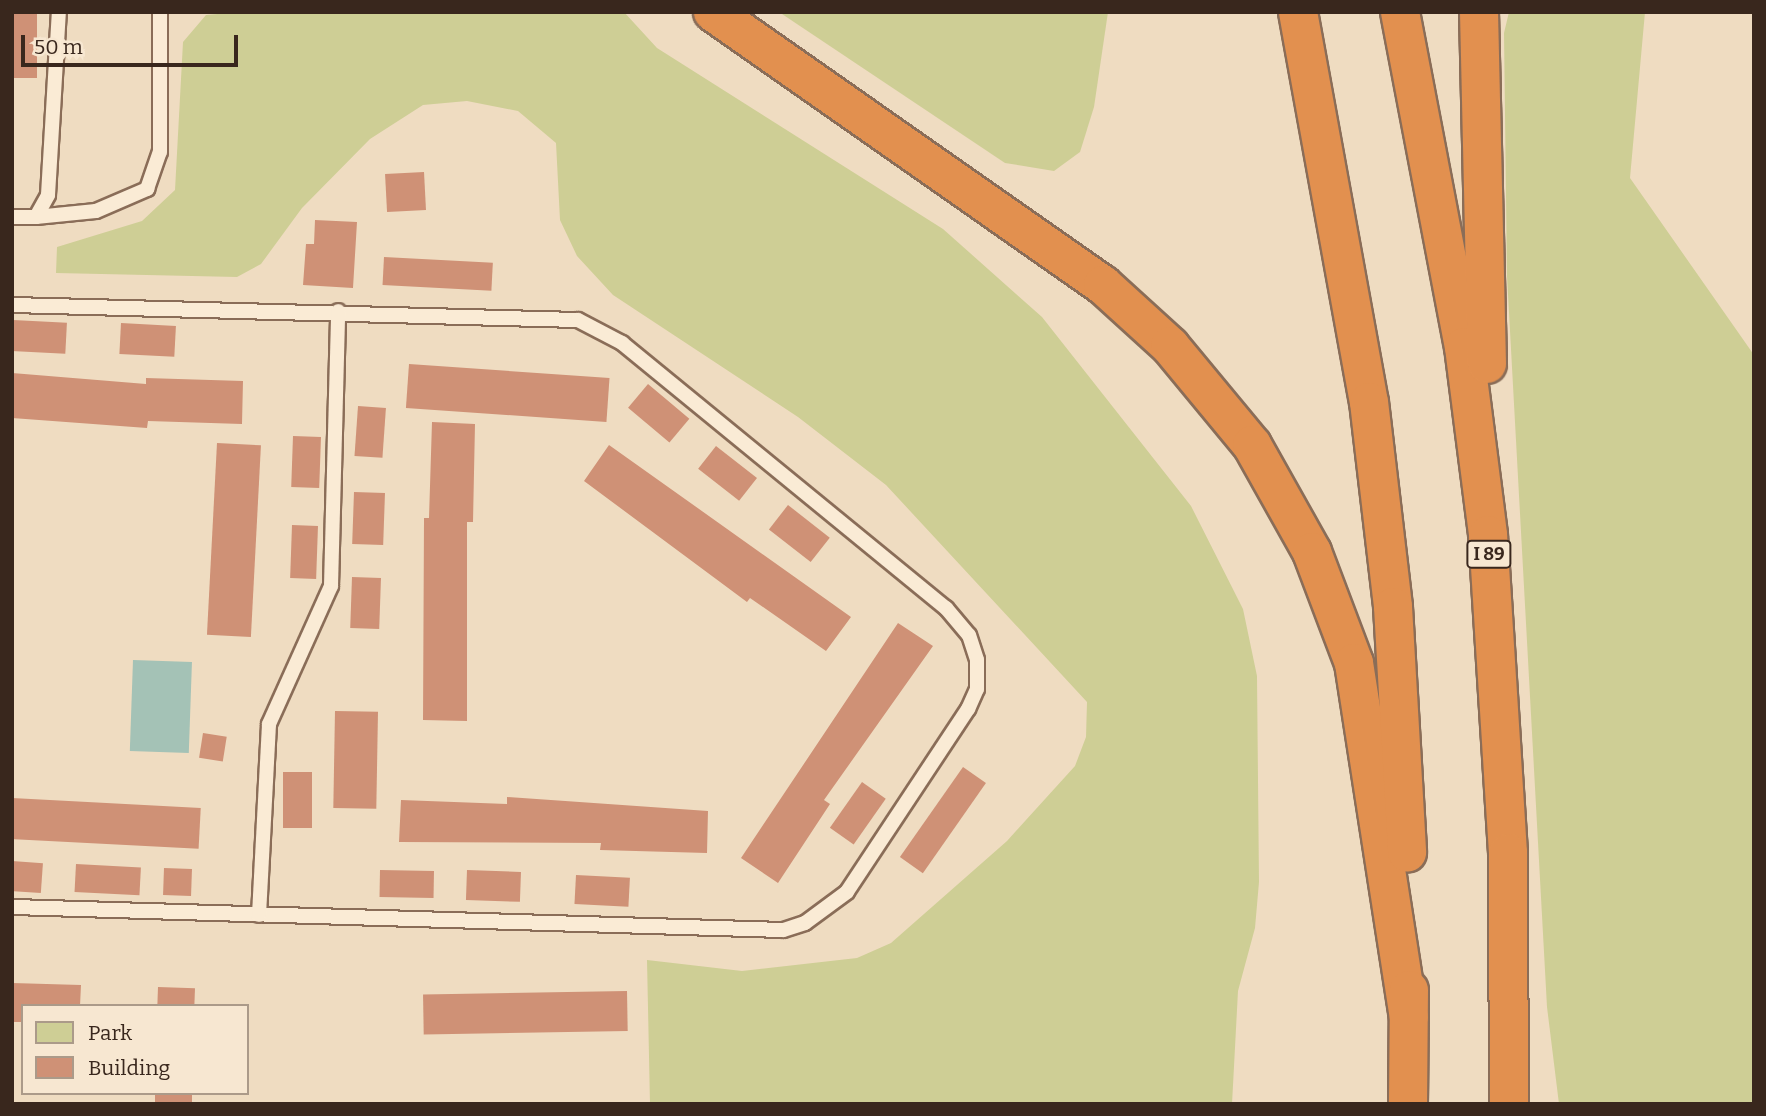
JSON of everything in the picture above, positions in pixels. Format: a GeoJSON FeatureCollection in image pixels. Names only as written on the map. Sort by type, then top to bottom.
{"type":"FeatureCollection","features":[{"type":"Feature","properties":{"kind":"highway"},"geometry":{"type":"LineString","coordinates":[[713,12],[1094,277],[1170,346],[1252,445],[1312,552],[1354,663],[1409,1017]]}},
{"type":"Feature","properties":{"kind":"highway"},"geometry":{"type":"LineString","coordinates":[[1298,12],[1352,288],[1382,504],[1406,812],[1408,1104]]}},
{"type":"Feature","properties":{"kind":"highway","name":"I 89"},"geometry":{"type":"LineString","coordinates":[[1400,12],[1464,347],[1493,597],[1508,853],[1509,1104]]}},
{"type":"Feature","properties":{"kind":"highway"},"geometry":{"type":"LineString","coordinates":[[1479,12],[1493,597]]}},
{"type":"Feature","properties":{"kind":"lane"},"geometry":{"type":"LineString","coordinates":[[36,216],[48,195],[59,12]]}},
{"type":"Feature","properties":{"kind":"lane"},"geometry":{"type":"LineString","coordinates":[[12,217],[96,211],[147,189],[160,152],[160,12]]}},
{"type":"Feature","properties":{"kind":"lane"},"geometry":{"type":"LineString","coordinates":[[12,305],[561,317],[599,328],[946,608],[969,635],[977,689],[847,892],[805,923],[756,931],[12,907]]}},
{"type":"Feature","properties":{"kind":"lane"},"geometry":{"type":"LineString","coordinates":[[260,915],[269,724],[331,586],[338,311]]}},
{"type":"Feature","properties":{"kind":"green space"},"geometry":{"type":"Polygon","coordinates":[[[240,12],[624,12],[657,48],[943,229],[1042,317],[1191,506],[1243,609],[1257,676],[1259,882],[1255,928],[1238,991],[1232,1104],[650,1104],[647,960],[742,971],[857,958],[891,943],[1007,841],[1075,766],[1086,737],[1087,702],[886,485],[798,417],[613,295],[577,256],[560,220],[556,143],[518,111],[467,101],[423,105],[370,139],[302,208],[261,264],[237,277],[56,273],[57,247],[142,221],[175,190],[183,42],[206,15],[240,12]]]}},
{"type":"Feature","properties":{"kind":"green space"},"geometry":{"type":"Polygon","coordinates":[[[779,12],[1108,12],[1094,107],[1080,152],[1054,171],[1005,163],[779,12]]]}},
{"type":"Feature","properties":{"kind":"green space"},"geometry":{"type":"Polygon","coordinates":[[[1509,12],[1645,12],[1630,178],[1754,355],[1754,1104],[1559,1104],[1547,1007],[1507,276],[1504,33],[1509,12]]]}},
{"type":"Feature","properties":{"kind":"shaded area"},"geometry":{"type":"Polygon","coordinates":[[[133,660],[192,662],[189,753],[130,751],[133,660]]]}},
{"type":"Feature","properties":{"kind":"building"},"geometry":{"type":"Polygon","coordinates":[[[12,12],[37,12],[37,78],[12,78],[12,12]]]}},
{"type":"Feature","properties":{"kind":"building"},"geometry":{"type":"Polygon","coordinates":[[[424,172],[426,210],[387,212],[385,174],[424,172]]]}},
{"type":"Feature","properties":{"kind":"building"},"geometry":{"type":"Polygon","coordinates":[[[315,220],[357,222],[353,288],[303,285],[306,244],[314,244],[315,220]]]}},
{"type":"Feature","properties":{"kind":"building"},"geometry":{"type":"Polygon","coordinates":[[[384,257],[493,263],[491,291],[383,285],[384,257]]]}},
{"type":"Feature","properties":{"kind":"building"},"geometry":{"type":"Polygon","coordinates":[[[13,320],[67,323],[65,354],[12,351],[13,320]]]}},
{"type":"Feature","properties":{"kind":"building"},"geometry":{"type":"Polygon","coordinates":[[[121,323],[176,326],[174,357],[119,354],[121,323]]]}},
{"type":"Feature","properties":{"kind":"building"},"geometry":{"type":"Polygon","coordinates":[[[409,364],[610,378],[606,422],[406,408],[409,364]]]}},
{"type":"Feature","properties":{"kind":"building"},"geometry":{"type":"Polygon","coordinates":[[[12,373],[146,384],[146,378],[243,381],[242,424],[148,421],[147,428],[12,418],[12,373]]]}},
{"type":"Feature","properties":{"kind":"building"},"geometry":{"type":"Polygon","coordinates":[[[648,384],[689,419],[669,442],[628,408],[648,384]]]}},
{"type":"Feature","properties":{"kind":"building"},"geometry":{"type":"Polygon","coordinates":[[[358,406],[386,408],[382,458],[355,456],[358,406]]]}},
{"type":"Feature","properties":{"kind":"building"},"geometry":{"type":"Polygon","coordinates":[[[432,422],[475,424],[473,522],[467,522],[467,721],[423,720],[424,518],[429,518],[432,422]]]}},
{"type":"Feature","properties":{"kind":"building"},"geometry":{"type":"Polygon","coordinates":[[[293,436],[321,437],[319,488],[291,487],[293,436]]]}},
{"type":"Feature","properties":{"kind":"building"},"geometry":{"type":"Polygon","coordinates":[[[217,443],[261,445],[251,637],[207,635],[217,443]]]}},
{"type":"Feature","properties":{"kind":"building"},"geometry":{"type":"Polygon","coordinates":[[[609,445],[851,617],[826,651],[750,598],[747,602],[584,481],[609,445]]]}},
{"type":"Feature","properties":{"kind":"building"},"geometry":{"type":"Polygon","coordinates":[[[716,446],[757,478],[739,501],[698,469],[716,446]]]}},
{"type":"Feature","properties":{"kind":"building"},"geometry":{"type":"Polygon","coordinates":[[[354,492],[385,493],[383,545],[352,544],[354,492]]]}},
{"type":"Feature","properties":{"kind":"building"},"geometry":{"type":"Polygon","coordinates":[[[788,505],[830,538],[811,562],[769,529],[788,505]]]}},
{"type":"Feature","properties":{"kind":"building"},"geometry":{"type":"Polygon","coordinates":[[[292,525],[318,526],[316,579],[290,578],[292,525]]]}},
{"type":"Feature","properties":{"kind":"building"},"geometry":{"type":"Polygon","coordinates":[[[352,577],[381,578],[379,629],[350,628],[352,577]]]}},
{"type":"Feature","properties":{"kind":"building"},"geometry":{"type":"Polygon","coordinates":[[[898,623],[933,646],[824,800],[830,804],[778,883],[741,858],[898,623]]]}},
{"type":"Feature","properties":{"kind":"building"},"geometry":{"type":"Polygon","coordinates":[[[335,711],[378,712],[376,809],[333,808],[335,711]]]}},
{"type":"Feature","properties":{"kind":"building"},"geometry":{"type":"Polygon","coordinates":[[[203,733],[227,737],[223,761],[199,758],[203,733]]]}},
{"type":"Feature","properties":{"kind":"building"},"geometry":{"type":"Polygon","coordinates":[[[963,767],[986,783],[923,873],[900,857],[963,767]]]}},
{"type":"Feature","properties":{"kind":"building"},"geometry":{"type":"Polygon","coordinates":[[[283,772],[312,772],[312,828],[283,828],[283,772]]]}},
{"type":"Feature","properties":{"kind":"building"},"geometry":{"type":"Polygon","coordinates":[[[862,782],[886,799],[854,845],[830,828],[862,782]]]}},
{"type":"Feature","properties":{"kind":"building"},"geometry":{"type":"Polygon","coordinates":[[[507,797],[708,811],[707,853],[600,850],[601,843],[399,842],[401,800],[507,804],[507,797]]]}},
{"type":"Feature","properties":{"kind":"building"},"geometry":{"type":"Polygon","coordinates":[[[12,798],[201,808],[199,849],[12,839],[12,798]]]}},
{"type":"Feature","properties":{"kind":"building"},"geometry":{"type":"Polygon","coordinates":[[[12,861],[43,863],[41,893],[12,891],[12,861]]]}},
{"type":"Feature","properties":{"kind":"building"},"geometry":{"type":"Polygon","coordinates":[[[76,864],[141,867],[139,895],[75,892],[76,864]]]}},
{"type":"Feature","properties":{"kind":"building"},"geometry":{"type":"Polygon","coordinates":[[[164,868],[192,869],[191,896],[163,895],[164,868]]]}},
{"type":"Feature","properties":{"kind":"building"},"geometry":{"type":"Polygon","coordinates":[[[380,870],[434,871],[434,898],[380,897],[380,870]]]}},
{"type":"Feature","properties":{"kind":"building"},"geometry":{"type":"Polygon","coordinates":[[[467,870],[521,872],[520,902],[466,900],[467,870]]]}},
{"type":"Feature","properties":{"kind":"building"},"geometry":{"type":"Polygon","coordinates":[[[576,875],[630,878],[628,907],[574,904],[576,875]]]}},
{"type":"Feature","properties":{"kind":"building"},"geometry":{"type":"Polygon","coordinates":[[[12,983],[81,985],[80,1004],[21,1004],[21,1022],[12,1022],[12,983]]]}},
{"type":"Feature","properties":{"kind":"building"},"geometry":{"type":"Polygon","coordinates":[[[158,987],[195,988],[194,1004],[157,1004],[158,987]]]}},
{"type":"Feature","properties":{"kind":"building"},"geometry":{"type":"Polygon","coordinates":[[[627,991],[628,1031],[424,1035],[423,995],[627,991]]]}},
{"type":"Feature","properties":{"kind":"building"},"geometry":{"type":"Polygon","coordinates":[[[155,1095],[192,1095],[192,1104],[155,1104],[155,1095]]]}}]}
